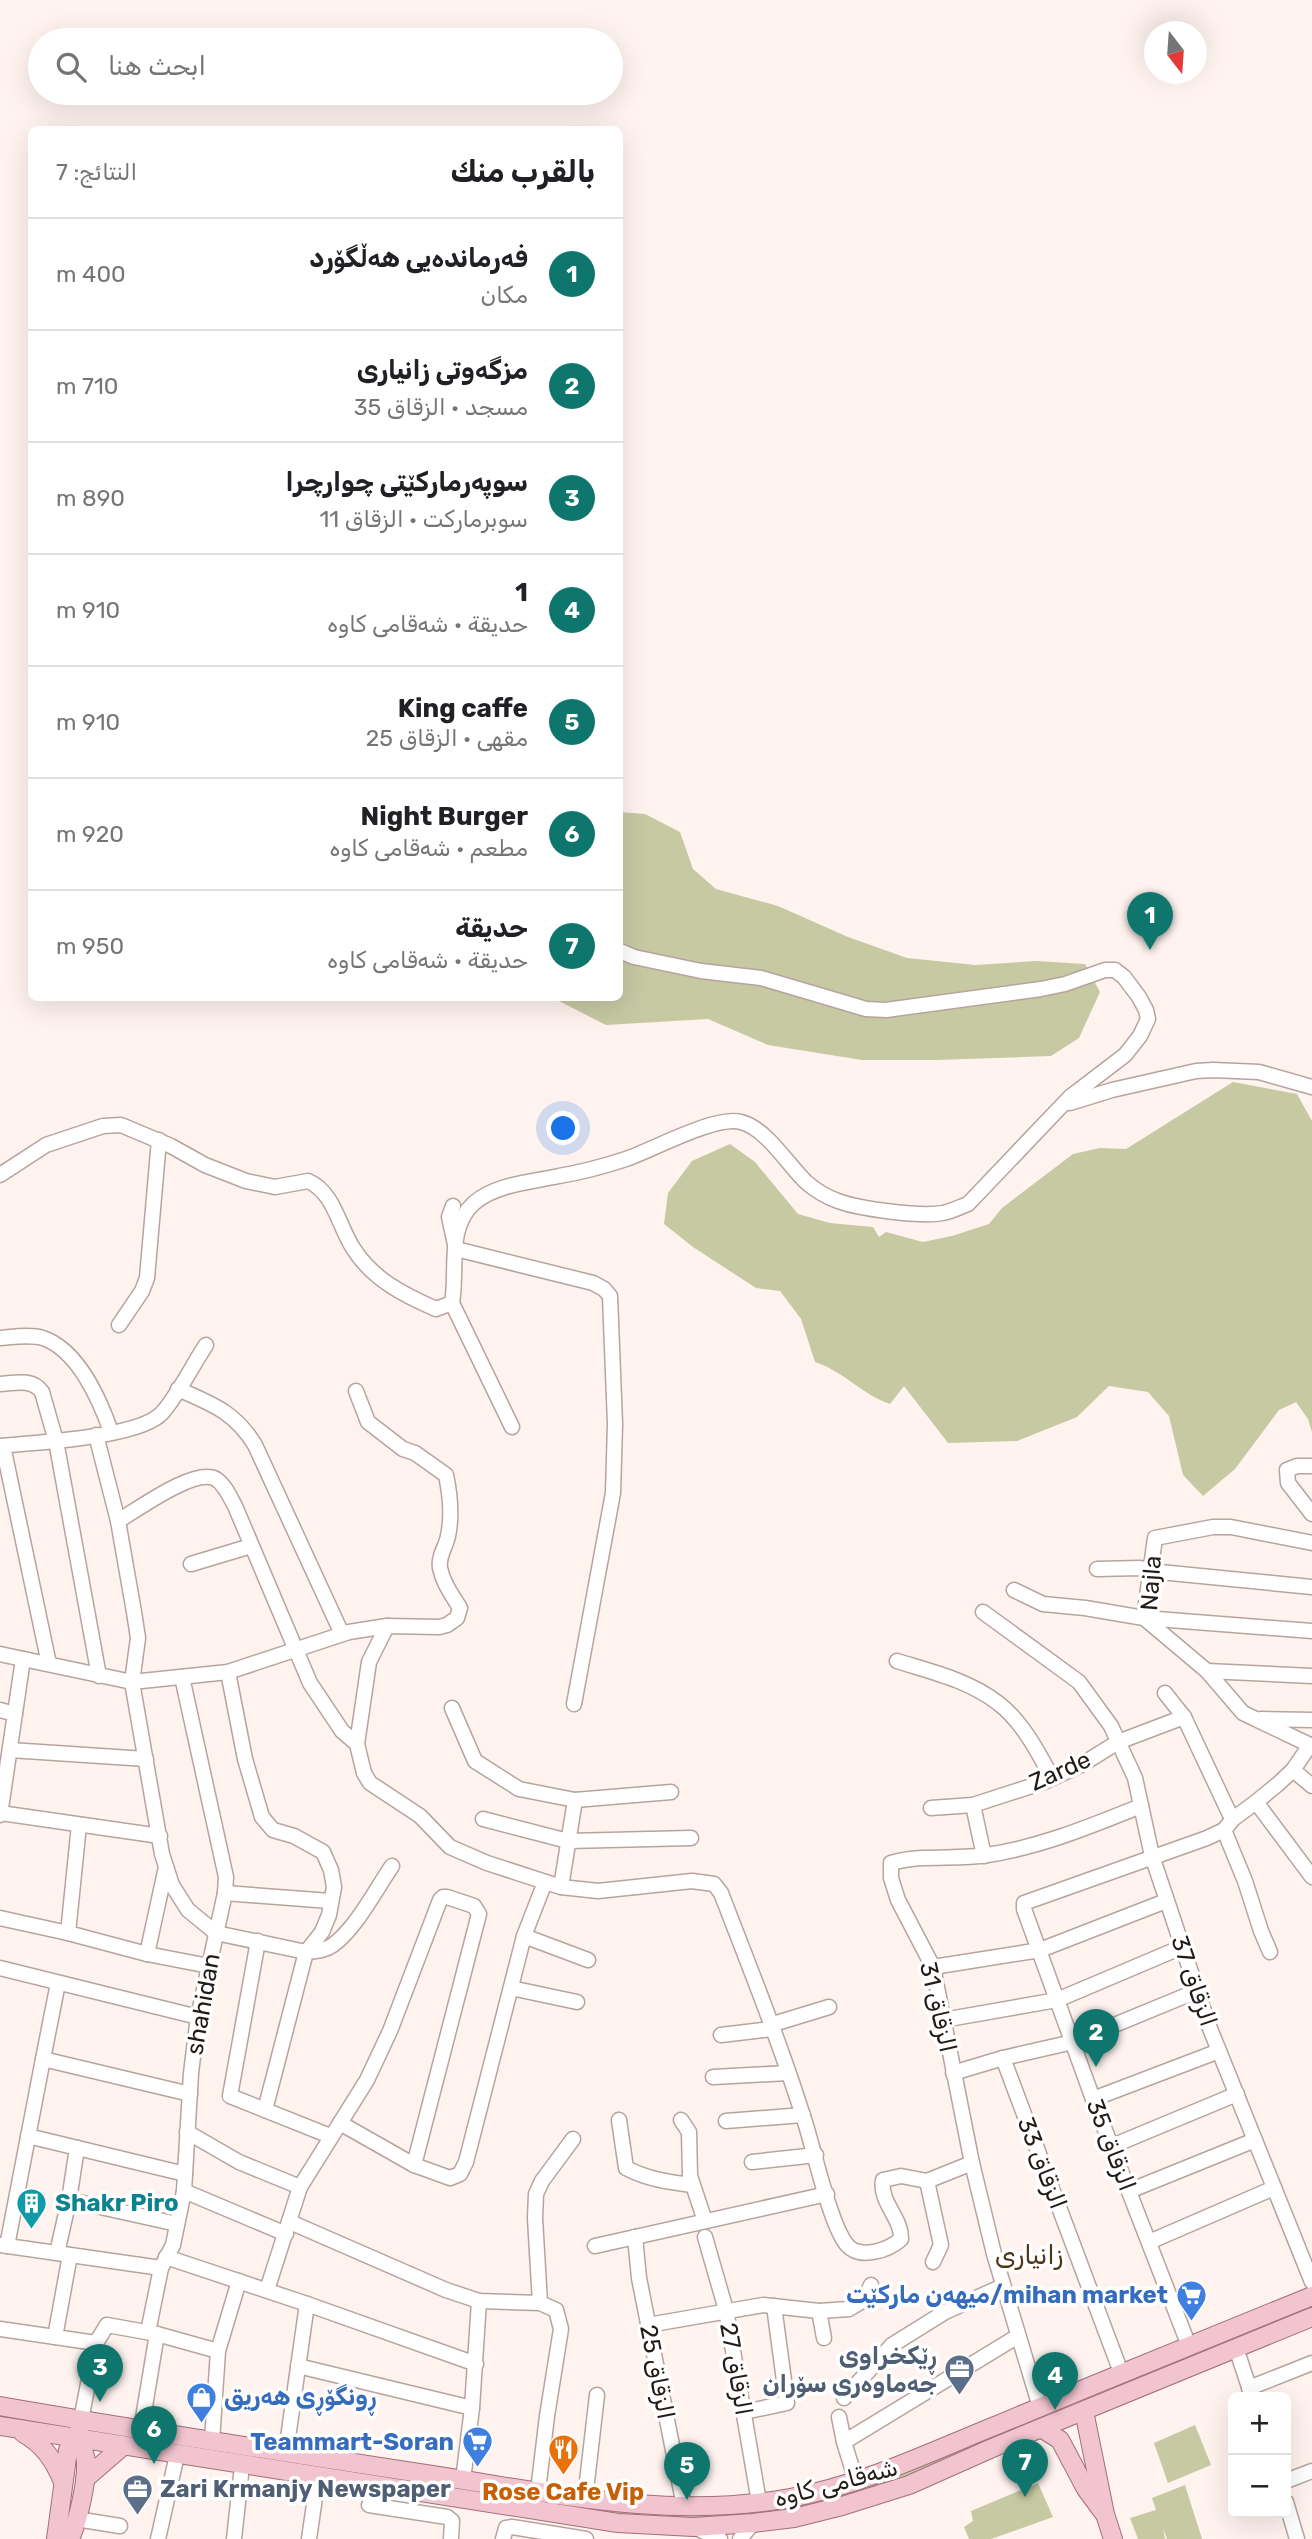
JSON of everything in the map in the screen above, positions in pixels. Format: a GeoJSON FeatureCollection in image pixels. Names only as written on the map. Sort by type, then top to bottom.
{"type":"FeatureCollection","features":[{"type":"Feature","properties":{"kind":"main road","name":"شەقامی کاوە"},"geometry":{"type":"LineString","coordinates":[[0,2406],[620,2504],[684,2506],[759,2502],[790,2498],[902,2466],[1312,2296]]}},
{"type":"Feature","properties":{"kind":"main road","name":"شەقامی کاوە"},"geometry":{"type":"LineString","coordinates":[[8,2428],[618,2523],[693,2527],[753,2523],[794,2518],[909,2485],[1312,2317]]}},
{"type":"Feature","properties":{"kind":"main road"},"geometry":{"type":"LineString","coordinates":[[1084,2411],[1105,2515],[1113,2539]]}},
{"type":"Feature","properties":{"kind":"main road"},"geometry":{"type":"LineString","coordinates":[[70,2539],[85,2479],[86,2456],[78,2439],[81,2420]]}},
{"type":"Feature","properties":{"kind":"main road"},"geometry":{"type":"LineString","coordinates":[[8,2428],[35,2440],[57,2466],[63,2482]]}},
{"type":"Feature","properties":{"kind":"main road"},"geometry":{"type":"LineString","coordinates":[[1041,2428],[1060,2440],[1086,2489],[1105,2515]]}},
{"type":"Feature","properties":{"kind":"main road"},"geometry":{"type":"LineString","coordinates":[[55,2539],[69,2447],[78,2439]]}},
{"type":"Feature","properties":{"kind":"main road"},"geometry":{"type":"LineString","coordinates":[[85,2479],[123,2446]]}},
{"type":"Feature","properties":{"kind":"main road"},"geometry":{"type":"LineString","coordinates":[[527,2510],[534,2491]]}},
{"type":"Feature","properties":{"kind":"street"},"geometry":{"type":"LineString","coordinates":[[512,1427],[452,1303],[458,1229],[464,1215],[474,1203],[487,1194],[627,1158],[728,1120],[750,1125],[807,1182],[822,1194],[839,1202],[912,1213],[941,1213],[968,1204],[1062,1105],[1125,1055],[1140,1036],[1148,1019],[1139,996],[1115,970],[1105,970],[1041,989],[886,1010],[866,1009],[761,978],[701,971],[623,952]]}},
{"type":"Feature","properties":{"kind":"street"},"geometry":{"type":"LineString","coordinates":[[1062,1105],[1112,1090],[1196,1071],[1259,1072],[1312,1087]]}},
{"type":"Feature","properties":{"kind":"street"},"geometry":{"type":"LineString","coordinates":[[0,1175],[46,1145],[103,1126],[121,1125],[159,1140],[205,1165],[246,1181],[275,1186],[308,1181],[314,1184],[325,1194],[353,1248],[368,1268],[387,1284],[436,1309],[452,1303]]}},
{"type":"Feature","properties":{"kind":"street"},"geometry":{"type":"LineString","coordinates":[[119,1325],[142,1291],[147,1278],[159,1140]]}},
{"type":"Feature","properties":{"kind":"street"},"geometry":{"type":"LineString","coordinates":[[453,1206],[449,1217],[456,1249]]}},
{"type":"Feature","properties":{"kind":"street"},"geometry":{"type":"LineString","coordinates":[[456,1249],[593,1283],[610,1296],[615,1424],[613,1493],[574,1704]]}},
{"type":"Feature","properties":{"kind":"street"},"geometry":{"type":"LineString","coordinates":[[0,1338],[41,1337],[57,1344],[70,1356],[101,1403],[111,1432]]}},
{"type":"Feature","properties":{"kind":"street"},"geometry":{"type":"LineString","coordinates":[[49,1664],[2,1446],[96,1435],[140,1427],[152,1422],[163,1412],[206,1345]]}},
{"type":"Feature","properties":{"kind":"street"},"geometry":{"type":"LineString","coordinates":[[0,1384],[28,1382],[37,1385],[42,1392],[56,1441],[99,1676]]}},
{"type":"Feature","properties":{"kind":"street"},"geometry":{"type":"LineString","coordinates":[[178,1389],[223,1409],[246,1429],[342,1634]]}},
{"type":"Feature","properties":{"kind":"street"},"geometry":{"type":"LineString","coordinates":[[0,1654],[132,1682],[228,1672],[342,1634],[387,1626],[439,1627],[457,1619],[460,1608],[445,1583],[440,1565],[442,1550],[448,1537],[450,1493],[446,1475],[415,1453],[403,1449],[368,1422],[356,1391]]}},
{"type":"Feature","properties":{"kind":"street"},"geometry":{"type":"LineString","coordinates":[[96,1435],[118,1521],[138,1638],[132,1682],[160,1836],[172,1885],[188,1910],[216,1933],[306,1952],[320,1951],[331,1947],[348,1930],[392,1866]]}},
{"type":"Feature","properties":{"kind":"street"},"geometry":{"type":"LineString","coordinates":[[1312,1466],[1297,1466],[1287,1471],[1288,1483],[1312,1514]]}},
{"type":"Feature","properties":{"kind":"street"},"geometry":{"type":"LineString","coordinates":[[118,1521],[168,1490],[205,1476],[215,1478],[235,1506],[310,1683],[342,1731],[357,1744]]}},
{"type":"Feature","properties":{"kind":"street","name":"Najla"},"geometry":{"type":"LineString","coordinates":[[1311,1746],[1243,1713],[1207,1671],[1143,1618],[1155,1538],[1213,1527],[1231,1527],[1312,1544]]}},
{"type":"Feature","properties":{"kind":"street"},"geometry":{"type":"LineString","coordinates":[[191,1564],[251,1546]]}},
{"type":"Feature","properties":{"kind":"street"},"geometry":{"type":"LineString","coordinates":[[1097,1569],[1140,1568],[1312,1587]]}},
{"type":"Feature","properties":{"kind":"street"},"geometry":{"type":"LineString","coordinates":[[1014,1590],[1044,1604],[1143,1618],[1312,1632]]}},
{"type":"Feature","properties":{"kind":"street","name":"الزقاق 37"},"geometry":{"type":"LineString","coordinates":[[983,1612],[1079,1682],[1111,1726],[1135,1778],[1152,1856],[1197,1991],[1312,2282]]}},
{"type":"Feature","properties":{"kind":"street"},"geometry":{"type":"LineString","coordinates":[[387,1626],[369,1662],[357,1744],[364,1773],[370,1783],[420,1816],[450,1847],[487,1863],[561,1887],[598,1891],[692,1881],[714,1884],[721,1893],[803,2115],[838,2230],[849,2248],[858,2252],[876,2251],[894,2246],[901,2239],[901,2231],[884,2196],[883,2180],[901,2176],[928,2181],[972,2164]]}},
{"type":"Feature","properties":{"kind":"street"},"geometry":{"type":"LineString","coordinates":[[23,1659],[0,1814],[160,1836]]}},
{"type":"Feature","properties":{"kind":"street"},"geometry":{"type":"LineString","coordinates":[[897,1661],[956,1679],[1000,1704],[1037,1750],[1052,1778]]}},
{"type":"Feature","properties":{"kind":"street"},"geometry":{"type":"LineString","coordinates":[[1207,1671],[1312,1676]]}},
{"type":"Feature","properties":{"kind":"street"},"geometry":{"type":"LineString","coordinates":[[228,1672],[245,1759],[262,1816],[273,1830],[295,1836],[323,1852],[334,1886],[329,1914],[322,1932],[306,1952],[265,2110]]}},
{"type":"Feature","properties":{"kind":"street","name":"shahidan"},"geometry":{"type":"LineString","coordinates":[[141,2430],[163,2262],[173,2245],[184,2191],[198,2017],[225,1893],[226,1877],[182,1677]]}},
{"type":"Feature","properties":{"kind":"street"},"geometry":{"type":"LineString","coordinates":[[1165,1693],[1184,1717],[1228,1825],[1270,1952]]}},
{"type":"Feature","properties":{"kind":"street"},"geometry":{"type":"LineString","coordinates":[[452,1708],[475,1761],[519,1789],[575,1800],[671,1793]]}},
{"type":"Feature","properties":{"kind":"street"},"geometry":{"type":"LineString","coordinates":[[0,1710],[15,1714]]}},
{"type":"Feature","properties":{"kind":"street","name":"Zarde"},"geometry":{"type":"LineString","coordinates":[[931,1808],[973,1805],[1052,1778],[1081,1765],[1118,1742],[1184,1717]]}},
{"type":"Feature","properties":{"kind":"street"},"geometry":{"type":"LineString","coordinates":[[1257,1719],[1312,1720]]}},
{"type":"Feature","properties":{"kind":"street"},"geometry":{"type":"LineString","coordinates":[[1152,1856],[1207,1838],[1228,1825],[1293,1770],[1311,1746]]}},
{"type":"Feature","properties":{"kind":"street"},"geometry":{"type":"LineString","coordinates":[[10,1750],[146,1759]]}},
{"type":"Feature","properties":{"kind":"street"},"geometry":{"type":"LineString","coordinates":[[1293,1770],[1312,1786]]}},
{"type":"Feature","properties":{"kind":"street"},"geometry":{"type":"LineString","coordinates":[[561,1887],[575,1800]]}},
{"type":"Feature","properties":{"kind":"street"},"geometry":{"type":"LineString","coordinates":[[1256,1802],[1312,1877]]}},
{"type":"Feature","properties":{"kind":"street"},"geometry":{"type":"LineString","coordinates":[[973,1805],[984,1856]]}},
{"type":"Feature","properties":{"kind":"street","name":"الزقاق 31"},"geometry":{"type":"LineString","coordinates":[[1040,2407],[1003,2286],[972,2164],[933,1967],[898,1900],[891,1878],[891,1863],[907,1858],[984,1856],[1015,1850],[1077,1832],[1141,1806]]}},
{"type":"Feature","properties":{"kind":"street"},"geometry":{"type":"LineString","coordinates":[[484,1819],[568,1841],[691,1838]]}},
{"type":"Feature","properties":{"kind":"street"},"geometry":{"type":"LineString","coordinates":[[68,1933],[79,1825]]}},
{"type":"Feature","properties":{"kind":"street","name":"الزقاق 35"},"geometry":{"type":"LineString","coordinates":[[1152,1856],[1024,1903],[1024,1909],[1093,2099],[1189,2346]]}},
{"type":"Feature","properties":{"kind":"street"},"geometry":{"type":"LineString","coordinates":[[147,1954],[166,1866]]}},
{"type":"Feature","properties":{"kind":"street"},"geometry":{"type":"LineString","coordinates":[[340,2123],[414,2165],[450,2178],[460,2175],[466,2162],[524,1936],[545,1882]]}},
{"type":"Feature","properties":{"kind":"street"},"geometry":{"type":"LineString","coordinates":[[225,1893],[330,1901]]}},
{"type":"Feature","properties":{"kind":"street"},"geometry":{"type":"LineString","coordinates":[[267,2290],[300,2187],[367,2080],[390,2031],[440,1900],[447,1897],[474,1906],[479,1914],[414,2165]]}},
{"type":"Feature","properties":{"kind":"street"},"geometry":{"type":"LineString","coordinates":[[933,1967],[1040,1950],[1166,1901]]}},
{"type":"Feature","properties":{"kind":"street"},"geometry":{"type":"LineString","coordinates":[[0,1918],[147,1954],[209,1966]]}},
{"type":"Feature","properties":{"kind":"street"},"geometry":{"type":"LineString","coordinates":[[524,1936],[588,1961]]}},
{"type":"Feature","properties":{"kind":"street"},"geometry":{"type":"LineString","coordinates":[[258,1941],[230,2096],[330,2136]]}},
{"type":"Feature","properties":{"kind":"street"},"geometry":{"type":"LineString","coordinates":[[943,2021],[1057,2000],[1182,1947]]}},
{"type":"Feature","properties":{"kind":"street"},"geometry":{"type":"LineString","coordinates":[[0,1968],[198,2017]]}},
{"type":"Feature","properties":{"kind":"street"},"geometry":{"type":"LineString","coordinates":[[58,1983],[4,2246],[163,2262],[240,2281],[476,2364]]}},
{"type":"Feature","properties":{"kind":"street"},"geometry":{"type":"LineString","coordinates":[[511,1988],[577,2002]]}},
{"type":"Feature","properties":{"kind":"street"},"geometry":{"type":"LineString","coordinates":[[953,2073],[1073,2042],[1197,1991]]}},
{"type":"Feature","properties":{"kind":"street"},"geometry":{"type":"LineString","coordinates":[[721,2035],[770,2027],[829,2007]]}},
{"type":"Feature","properties":{"kind":"street"},"geometry":{"type":"LineString","coordinates":[[1093,2099],[1219,2051]]}},
{"type":"Feature","properties":{"kind":"street","name":"الزقاق 33"},"geometry":{"type":"LineString","coordinates":[[1003,2058],[1122,2375]]}},
{"type":"Feature","properties":{"kind":"street"},"geometry":{"type":"LineString","coordinates":[[43,2059],[190,2094]]}},
{"type":"Feature","properties":{"kind":"street"},"geometry":{"type":"LineString","coordinates":[[713,2077],[788,2073]]}},
{"type":"Feature","properties":{"kind":"street"},"geometry":{"type":"LineString","coordinates":[[1112,2146],[1237,2094]]}},
{"type":"Feature","properties":{"kind":"street"},"geometry":{"type":"LineString","coordinates":[[726,2121],[803,2115]]}},
{"type":"Feature","properties":{"kind":"street"},"geometry":{"type":"LineString","coordinates":[[619,2120],[626,2168],[664,2182],[692,2185]]}},
{"type":"Feature","properties":{"kind":"street"},"geometry":{"type":"LineString","coordinates":[[681,2120],[689,2132],[692,2185],[705,2221]]}},
{"type":"Feature","properties":{"kind":"street"},"geometry":{"type":"LineString","coordinates":[[187,2132],[239,2162],[300,2187]]}},
{"type":"Feature","properties":{"kind":"street"},"geometry":{"type":"LineString","coordinates":[[28,2136],[185,2174]]}},
{"type":"Feature","properties":{"kind":"street"},"geometry":{"type":"LineString","coordinates":[[540,2303],[536,2194],[542,2181],[573,2139]]}},
{"type":"Feature","properties":{"kind":"street"},"geometry":{"type":"LineString","coordinates":[[1129,2191],[1255,2140]]}},
{"type":"Feature","properties":{"kind":"street"},"geometry":{"type":"LineString","coordinates":[[55,2337],[77,2148]]}},
{"type":"Feature","properties":{"kind":"street"},"geometry":{"type":"LineString","coordinates":[[752,2162],[816,2155]]}},
{"type":"Feature","properties":{"kind":"street"},"geometry":{"type":"LineString","coordinates":[[928,2181],[941,2245],[933,2262]]}},
{"type":"Feature","properties":{"kind":"street"},"geometry":{"type":"LineString","coordinates":[[1149,2242],[1274,2188]]}},
{"type":"Feature","properties":{"kind":"street"},"geometry":{"type":"LineString","coordinates":[[184,2191],[479,2301],[540,2303],[556,2310],[561,2329],[534,2491]]}},
{"type":"Feature","properties":{"kind":"street"},"geometry":{"type":"LineString","coordinates":[[595,2246],[827,2194]]}},
{"type":"Feature","properties":{"kind":"street"},"geometry":{"type":"LineString","coordinates":[[69,2200],[177,2224]]}},
{"type":"Feature","properties":{"kind":"street","name":"الزقاق 25"},"geometry":{"type":"LineString","coordinates":[[635,2237],[639,2278],[684,2506]]}},
{"type":"Feature","properties":{"kind":"street","name":"الزقاق 27"},"geometry":{"type":"LineString","coordinates":[[705,2237],[726,2310],[759,2502]]}},
{"type":"Feature","properties":{"kind":"street"},"geometry":{"type":"LineString","coordinates":[[212,2441],[218,2351],[240,2281]]}},
{"type":"Feature","properties":{"kind":"street"},"geometry":{"type":"LineString","coordinates":[[648,2325],[763,2305],[819,2311],[849,2309],[864,2300],[871,2285]]}},
{"type":"Feature","properties":{"kind":"street"},"geometry":{"type":"LineString","coordinates":[[844,2398],[892,2345],[945,2312],[1003,2286]]}},
{"type":"Feature","properties":{"kind":"street"},"geometry":{"type":"LineString","coordinates":[[463,2480],[476,2364],[479,2301]]}},
{"type":"Feature","properties":{"kind":"street"},"geometry":{"type":"LineString","coordinates":[[286,2452],[307,2304]]}},
{"type":"Feature","properties":{"kind":"street"},"geometry":{"type":"LineString","coordinates":[[744,2412],[787,2403],[774,2306]]}},
{"type":"Feature","properties":{"kind":"street"},"geometry":{"type":"LineString","coordinates":[[819,2311],[824,2338]]}},
{"type":"Feature","properties":{"kind":"street"},"geometry":{"type":"LineString","coordinates":[[81,2420],[96,2343],[107,2325],[152,2333],[218,2351]]}},
{"type":"Feature","properties":{"kind":"street"},"geometry":{"type":"LineString","coordinates":[[0,2329],[96,2343]]}},
{"type":"Feature","properties":{"kind":"street"},"geometry":{"type":"LineString","coordinates":[[844,2442],[1018,2336]]}},
{"type":"Feature","properties":{"kind":"street"},"geometry":{"type":"LineString","coordinates":[[1236,2348],[1251,2392]]}},
{"type":"Feature","properties":{"kind":"street"},"geometry":{"type":"LineString","coordinates":[[1253,2392],[1312,2363]]}},
{"type":"Feature","properties":{"kind":"street"},"geometry":{"type":"LineString","coordinates":[[298,2366],[472,2408]]}},
{"type":"Feature","properties":{"kind":"street"},"geometry":{"type":"LineString","coordinates":[[585,2498],[597,2395]]}},
{"type":"Feature","properties":{"kind":"street"},"geometry":{"type":"LineString","coordinates":[[839,2417],[856,2481]]}},
{"type":"Feature","properties":{"kind":"street"},"geometry":{"type":"LineString","coordinates":[[158,2539],[177,2455]]}},
{"type":"Feature","properties":{"kind":"street"},"geometry":{"type":"LineString","coordinates":[[234,2539],[242,2466]]}},
{"type":"Feature","properties":{"kind":"street"},"geometry":{"type":"LineString","coordinates":[[1291,2479],[1312,2471]]}},
{"type":"Feature","properties":{"kind":"street"},"geometry":{"type":"LineString","coordinates":[[309,2539],[318,2477]]}},
{"type":"Feature","properties":{"kind":"street"},"geometry":{"type":"LineString","coordinates":[[369,2505],[447,2517],[452,2521],[451,2539]]}},
{"type":"Feature","properties":{"kind":"street"},"geometry":{"type":"LineString","coordinates":[[523,2528],[527,2510]]}},
{"type":"Feature","properties":{"kind":"street"},"geometry":{"type":"LineString","coordinates":[[1291,2518],[1297,2539]]}},
{"type":"Feature","properties":{"kind":"street"},"geometry":{"type":"LineString","coordinates":[[76,2519],[120,2526]]}},
{"type":"Feature","properties":{"kind":"street"},"geometry":{"type":"LineString","coordinates":[[740,2539],[753,2523]]}},
{"type":"Feature","properties":{"kind":"street"},"geometry":{"type":"LineString","coordinates":[[693,2527],[720,2539]]}},
{"type":"Feature","properties":{"kind":"street"},"geometry":{"type":"LineString","coordinates":[[505,2534],[523,2528],[582,2539]]}},
{"type":"Feature","properties":{"kind":"green space"},"geometry":{"type":"Polygon","coordinates":[[[623,812],[645,814],[680,832],[693,869],[716,889],[778,906],[848,937],[907,958],[975,965],[1037,961],[1085,964],[1100,992],[1079,1038],[1051,1056],[862,1060],[768,1045],[708,1019],[606,1025],[559,1001],[623,1001],[623,812]]]}},
{"type":"Feature","properties":{"kind":"green space"},"geometry":{"type":"Polygon","coordinates":[[[1233,1082],[1297,1094],[1312,1121],[1312,1432],[1308,1419],[1296,1402],[1279,1410],[1235,1469],[1203,1496],[1183,1475],[1169,1416],[1148,1392],[1109,1386],[1077,1417],[1017,1441],[948,1443],[904,1386],[890,1404],[815,1362],[801,1319],[780,1291],[756,1288],[693,1247],[664,1224],[668,1193],[692,1161],[730,1144],[755,1162],[798,1214],[830,1223],[873,1227],[879,1237],[886,1232],[923,1242],[952,1236],[989,1224],[1002,1208],[1073,1154],[1100,1148],[1126,1149],[1233,1082]]]}},
{"type":"Feature","properties":{"kind":"green space"},"geometry":{"type":"Polygon","coordinates":[[[1312,2302],[1312,2307],[1050,2413],[919,2472],[834,2501],[763,2514],[700,2519],[625,2517],[547,2507],[548,2500],[615,2511],[805,2502],[1312,2302]]]}},
{"type":"Feature","properties":{"kind":"green space"},"geometry":{"type":"Polygon","coordinates":[[[1195,2425],[1211,2465],[1168,2483],[1154,2443],[1195,2425]]]}},
{"type":"Feature","properties":{"kind":"green space"},"geometry":{"type":"Polygon","coordinates":[[[1038,2483],[1053,2517],[991,2539],[969,2539],[964,2527],[973,2521],[971,2511],[1038,2483]]]}},
{"type":"Feature","properties":{"kind":"green space"},"geometry":{"type":"Polygon","coordinates":[[[1185,2485],[1202,2539],[1167,2539],[1163,2528],[1165,2539],[1138,2539],[1130,2518],[1156,2510],[1152,2498],[1185,2485]]]}},
{"type":"Feature","properties":{"kind":"place","name":"فەرماندەیی هەڵگۆرد"},"geometry":{"type":"Point","coordinates":[1150,950]}},
{"type":"Feature","properties":{"kind":"place","name":"مزگەوتی زانیاری"},"geometry":{"type":"Point","coordinates":[1096,2067]}},
{"type":"Feature","properties":{"kind":"place","name":"Shakr Piro"},"geometry":{"type":"Point","coordinates":[32,2230]}},
{"type":"Feature","properties":{"kind":"place","name":"میهەن مارکێت/mihan market"},"geometry":{"type":"Point","coordinates":[1191,2322]}},
{"type":"Feature","properties":{"kind":"place","name":"ڕێکخراوی جەماوەری سۆران"},"geometry":{"type":"Point","coordinates":[960,2397]}},
{"type":"Feature","properties":{"kind":"place","name":"سوپەرمارکێتی چوارچرا"},"geometry":{"type":"Point","coordinates":[100,2402]}},
{"type":"Feature","properties":{"kind":"place","name":"1"},"geometry":{"type":"Point","coordinates":[1055,2410]}},
{"type":"Feature","properties":{"kind":"place","name":"ڕونگۆڕی هەریق"},"geometry":{"type":"Point","coordinates":[201,2424]}},
{"type":"Feature","properties":{"kind":"place","name":"Night Burger"},"geometry":{"type":"Point","coordinates":[154,2464]}},
{"type":"Feature","properties":{"kind":"place","name":"Teammart-Soran"},"geometry":{"type":"Point","coordinates":[477,2469]}},
{"type":"Feature","properties":{"kind":"place","name":"Rose Cafe Vip"},"geometry":{"type":"Point","coordinates":[563,2477]}},
{"type":"Feature","properties":{"kind":"place","name":"حديقة"},"geometry":{"type":"Point","coordinates":[1025,2497]}},
{"type":"Feature","properties":{"kind":"place","name":"King caffe"},"geometry":{"type":"Point","coordinates":[687,2500]}},
{"type":"Feature","properties":{"kind":"place","name":"Zari Krmanjy Newspaper"},"geometry":{"type":"Point","coordinates":[137,2516]}},
{"type":"Feature","properties":{"kind":"district","name":"زانیاری"},"geometry":{"type":"Point","coordinates":[1029,2255]}}]}
